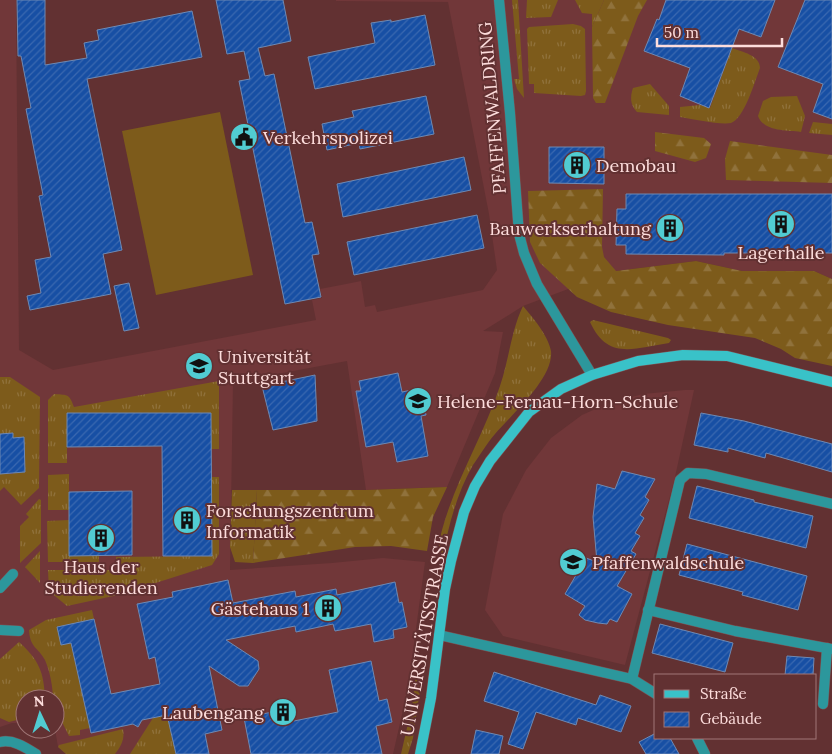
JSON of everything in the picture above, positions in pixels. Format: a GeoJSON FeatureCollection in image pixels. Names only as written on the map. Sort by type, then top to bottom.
{"type":"FeatureCollection","features":[{"type":"Feature","properties":{"kind":"street","name":"PFAFFENWALDRING"},"geometry":{"type":"LineString","coordinates":[[499,0],[522,243],[537,284],[592,375]]}},
{"type":"Feature","properties":{"kind":"street","name":"UNIVERSITÄTSSTRASSE"},"geometry":{"type":"LineString","coordinates":[[420,754],[431,698],[438,635],[451,561],[464,512],[475,486],[490,461],[529,412],[561,389],[592,375],[638,361],[684,354],[727,356],[832,382]]}},
{"type":"Feature","properties":{"kind":"street"},"geometry":{"type":"LineString","coordinates":[[632,679],[680,480],[688,473],[706,474],[832,504]]}},
{"type":"Feature","properties":{"kind":"street"},"geometry":{"type":"LineString","coordinates":[[0,588],[13,574]]}},
{"type":"Feature","properties":{"kind":"street"},"geometry":{"type":"LineString","coordinates":[[648,610],[735,631],[830,648],[824,704]]}},
{"type":"Feature","properties":{"kind":"street"},"geometry":{"type":"LineString","coordinates":[[0,630],[19,631]]}},
{"type":"Feature","properties":{"kind":"street"},"geometry":{"type":"LineString","coordinates":[[438,635],[632,679],[654,693]]}},
{"type":"Feature","properties":{"kind":"street"},"geometry":{"type":"LineString","coordinates":[[697,739],[706,754]]}},
{"type":"Feature","properties":{"kind":"street"},"geometry":{"type":"LineString","coordinates":[[0,742],[5,741],[20,745],[36,754]]}},
{"type":"Feature","properties":{"kind":"shaded area","name":"Universität Stuttgart"},"geometry":{"type":"Polygon","coordinates":[[[0,0],[16,0],[19,350],[53,370],[316,320],[312,300],[322,298],[320,289],[361,281],[365,307],[375,305],[377,312],[483,290],[497,270],[489,214],[448,2],[336,0],[832,0],[832,279],[814,271],[742,271],[696,261],[616,271],[523,306],[483,331],[503,332],[495,373],[447,487],[366,490],[347,361],[233,382],[230,570],[383,558],[425,562],[408,688],[393,754],[66,754],[58,747],[57,739],[65,739],[65,689],[15,689],[15,723],[0,727],[0,0]]]}},
{"type":"Feature","properties":{"kind":"shaded area","name":"Pfaffenwaldschule"},"geometry":{"type":"Polygon","coordinates":[[[694,390],[675,477],[625,665],[503,636],[485,610],[503,514],[526,470],[551,438],[582,415],[609,403],[643,394],[694,390]]]}},
{"type":"Feature","properties":{"kind":"green space"},"geometry":{"type":"Polygon","coordinates":[[[512,0],[518,0],[524,98],[517,89],[514,79],[519,79],[512,0]]]}},
{"type":"Feature","properties":{"kind":"green space"},"geometry":{"type":"Polygon","coordinates":[[[527,0],[558,0],[551,17],[526,18],[527,0]]]}},
{"type":"Feature","properties":{"kind":"green space"},"geometry":{"type":"Polygon","coordinates":[[[575,0],[604,0],[592,27],[592,14],[582,13],[575,0]]]}},
{"type":"Feature","properties":{"kind":"green space"},"geometry":{"type":"Polygon","coordinates":[[[604,0],[647,0],[638,16],[605,103],[596,103],[593,98],[592,27],[604,0]]]}},
{"type":"Feature","properties":{"kind":"green space"},"geometry":{"type":"Polygon","coordinates":[[[573,24],[585,29],[585,95],[534,93],[534,84],[529,84],[527,29],[529,27],[573,24]]]}},
{"type":"Feature","properties":{"kind":"green space"},"geometry":{"type":"Polygon","coordinates":[[[732,48],[754,57],[760,68],[749,99],[740,115],[731,123],[706,122],[680,117],[680,107],[700,105],[710,108],[732,48]]]}},
{"type":"Feature","properties":{"kind":"green space"},"geometry":{"type":"Polygon","coordinates":[[[650,84],[669,106],[669,115],[637,112],[633,107],[631,98],[633,88],[650,84]]]}},
{"type":"Feature","properties":{"kind":"green space"},"geometry":{"type":"Polygon","coordinates":[[[797,96],[805,116],[801,132],[770,128],[758,116],[763,101],[771,97],[797,96]]]}},
{"type":"Feature","properties":{"kind":"green space"},"geometry":{"type":"Polygon","coordinates":[[[220,112],[253,275],[156,295],[122,131],[220,112]]]}},
{"type":"Feature","properties":{"kind":"green space"},"geometry":{"type":"Polygon","coordinates":[[[813,122],[832,124],[832,135],[809,133],[813,122]]]}},
{"type":"Feature","properties":{"kind":"green space"},"geometry":{"type":"Polygon","coordinates":[[[655,132],[704,138],[711,144],[706,158],[695,162],[655,151],[655,132]]]}},
{"type":"Feature","properties":{"kind":"green space"},"geometry":{"type":"Polygon","coordinates":[[[730,141],[832,155],[832,183],[726,180],[725,159],[730,141]]]}},
{"type":"Feature","properties":{"kind":"green space"},"geometry":{"type":"Polygon","coordinates":[[[603,189],[602,247],[604,257],[616,271],[696,261],[742,271],[814,271],[832,279],[832,366],[795,358],[781,349],[755,338],[668,325],[611,312],[577,297],[540,263],[530,242],[528,191],[603,189]]]}},
{"type":"Feature","properties":{"kind":"green space"},"geometry":{"type":"Polygon","coordinates":[[[523,306],[547,339],[551,351],[546,373],[521,406],[492,438],[473,465],[454,509],[443,555],[437,553],[448,510],[500,386],[523,306]]]}},
{"type":"Feature","properties":{"kind":"green space"},"geometry":{"type":"Polygon","coordinates":[[[593,320],[671,340],[669,343],[633,349],[614,347],[597,334],[590,322],[593,320]]]}},
{"type":"Feature","properties":{"kind":"green space"},"geometry":{"type":"Polygon","coordinates":[[[0,377],[10,377],[40,397],[39,488],[21,505],[4,487],[0,491],[0,474],[13,474],[13,472],[25,471],[24,438],[13,438],[13,433],[0,434],[0,377]]]}},
{"type":"Feature","properties":{"kind":"green space"},"geometry":{"type":"Polygon","coordinates":[[[219,381],[219,449],[211,449],[210,413],[67,413],[67,463],[48,463],[48,400],[54,394],[68,396],[74,407],[219,381]]]}},
{"type":"Feature","properties":{"kind":"green space"},"geometry":{"type":"Polygon","coordinates":[[[69,474],[69,510],[48,510],[48,475],[69,474]]]}},
{"type":"Feature","properties":{"kind":"green space"},"geometry":{"type":"Polygon","coordinates":[[[211,477],[219,477],[219,554],[212,565],[118,595],[67,606],[49,591],[48,570],[116,570],[116,557],[211,556],[211,477]]]}},
{"type":"Feature","properties":{"kind":"green space"},"geometry":{"type":"Polygon","coordinates":[[[447,487],[433,517],[427,551],[391,546],[355,547],[253,563],[257,490],[366,490],[447,487]]]}},
{"type":"Feature","properties":{"kind":"green space"},"geometry":{"type":"Polygon","coordinates":[[[232,490],[257,490],[253,563],[235,562],[230,547],[232,490]]]}},
{"type":"Feature","properties":{"kind":"green space"},"geometry":{"type":"Polygon","coordinates":[[[39,499],[41,500],[41,543],[20,563],[20,526],[29,517],[26,514],[39,499]]]}},
{"type":"Feature","properties":{"kind":"green space"},"geometry":{"type":"Polygon","coordinates":[[[69,520],[69,556],[99,555],[99,562],[48,562],[47,521],[69,520]]]}},
{"type":"Feature","properties":{"kind":"green space"},"geometry":{"type":"Polygon","coordinates":[[[40,551],[40,583],[25,567],[40,551]]]}},
{"type":"Feature","properties":{"kind":"green space"},"geometry":{"type":"Polygon","coordinates":[[[92,610],[94,619],[58,627],[71,643],[90,728],[80,730],[80,735],[69,736],[65,728],[65,689],[52,689],[45,660],[31,640],[29,630],[46,620],[92,610]]]}},
{"type":"Feature","properties":{"kind":"green space"},"geometry":{"type":"Polygon","coordinates":[[[19,642],[36,661],[43,681],[44,689],[15,689],[15,720],[9,722],[0,718],[0,659],[19,642]]]}},
{"type":"Feature","properties":{"kind":"green space"},"geometry":{"type":"Polygon","coordinates":[[[416,674],[421,683],[413,738],[408,754],[401,754],[412,706],[416,674]]]}},
{"type":"Feature","properties":{"kind":"green space"},"geometry":{"type":"Polygon","coordinates":[[[167,715],[176,754],[130,754],[153,718],[167,715]]]}},
{"type":"Feature","properties":{"kind":"green space"},"geometry":{"type":"Polygon","coordinates":[[[123,729],[122,742],[115,754],[66,754],[58,747],[59,745],[123,729]]]}},
{"type":"Feature","properties":{"kind":"building"},"geometry":{"type":"Polygon","coordinates":[[[17,0],[45,0],[45,65],[87,58],[84,43],[99,40],[97,30],[192,11],[202,57],[87,79],[122,250],[103,254],[111,294],[30,310],[27,296],[41,293],[35,260],[51,257],[39,196],[43,195],[26,109],[31,108],[21,56],[18,56],[17,0]]]}},
{"type":"Feature","properties":{"kind":"building"},"geometry":{"type":"Polygon","coordinates":[[[216,0],[283,0],[291,41],[258,48],[265,76],[274,74],[305,223],[312,222],[319,254],[312,255],[321,297],[285,304],[239,81],[250,79],[244,51],[227,54],[216,0]]]}},
{"type":"Feature","properties":{"kind":"building"},"geometry":{"type":"Polygon","coordinates":[[[666,0],[775,0],[761,37],[739,29],[709,108],[680,96],[690,68],[644,51],[666,0]]]}},
{"type":"Feature","properties":{"kind":"building"},"geometry":{"type":"Polygon","coordinates":[[[805,0],[832,0],[832,119],[813,112],[823,84],[778,67],[805,0]]]}},
{"type":"Feature","properties":{"kind":"building"},"geometry":{"type":"Polygon","coordinates":[[[425,15],[435,65],[315,89],[308,57],[375,43],[371,23],[391,20],[391,22],[425,15]]]}},
{"type":"Feature","properties":{"kind":"building"},"geometry":{"type":"Polygon","coordinates":[[[426,96],[434,134],[360,149],[359,143],[327,150],[322,124],[354,117],[352,111],[426,96]]]}},
{"type":"Feature","properties":{"kind":"building","name":"Demobau"},"geometry":{"type":"Polygon","coordinates":[[[549,147],[604,147],[604,184],[549,183],[549,147]]]}},
{"type":"Feature","properties":{"kind":"building"},"geometry":{"type":"Polygon","coordinates":[[[464,157],[471,190],[343,217],[337,184],[464,157]]]}},
{"type":"Feature","properties":{"kind":"building"},"geometry":{"type":"Polygon","coordinates":[[[626,194],[832,194],[832,253],[626,254],[626,245],[616,245],[617,209],[626,209],[626,194]]]}},
{"type":"Feature","properties":{"kind":"building"},"geometry":{"type":"Polygon","coordinates":[[[477,215],[484,248],[354,275],[347,242],[477,215]]]}},
{"type":"Feature","properties":{"kind":"building"},"geometry":{"type":"Polygon","coordinates":[[[129,283],[139,328],[124,331],[114,286],[129,283]]]}},
{"type":"Feature","properties":{"kind":"building"},"geometry":{"type":"Polygon","coordinates":[[[398,373],[402,392],[421,388],[426,415],[421,416],[428,456],[397,462],[393,442],[366,447],[356,391],[361,391],[359,381],[398,373]]]}},
{"type":"Feature","properties":{"kind":"building"},"geometry":{"type":"Polygon","coordinates":[[[315,375],[317,421],[273,430],[262,386],[315,375]]]}},
{"type":"Feature","properties":{"kind":"building"},"geometry":{"type":"Polygon","coordinates":[[[67,413],[211,413],[212,556],[163,556],[162,446],[67,447],[67,413]]]}},
{"type":"Feature","properties":{"kind":"building"},"geometry":{"type":"Polygon","coordinates":[[[701,413],[744,421],[832,444],[832,472],[766,453],[765,458],[728,448],[728,452],[694,445],[701,413]]]}},
{"type":"Feature","properties":{"kind":"building"},"geometry":{"type":"Polygon","coordinates":[[[13,433],[13,438],[24,437],[25,472],[0,474],[0,434],[13,433]]]}},
{"type":"Feature","properties":{"kind":"building","name":"Pfaffenwaldschule"},"geometry":{"type":"Polygon","coordinates":[[[622,471],[655,479],[645,497],[649,500],[640,515],[644,518],[635,533],[640,536],[631,551],[636,554],[617,586],[632,594],[617,622],[610,619],[607,624],[598,623],[585,620],[579,615],[585,606],[565,594],[586,558],[597,562],[593,517],[597,484],[615,489],[622,471]]]}},
{"type":"Feature","properties":{"kind":"building"},"geometry":{"type":"Polygon","coordinates":[[[697,486],[813,516],[806,548],[689,518],[697,486]]]}},
{"type":"Feature","properties":{"kind":"building","name":"Haus der Studierenden"},"geometry":{"type":"Polygon","coordinates":[[[132,491],[132,555],[69,556],[69,492],[132,491]]]}},
{"type":"Feature","properties":{"kind":"building"},"geometry":{"type":"Polygon","coordinates":[[[687,544],[807,576],[798,610],[742,595],[743,592],[679,575],[687,544]]]}},
{"type":"Feature","properties":{"kind":"building"},"geometry":{"type":"Polygon","coordinates":[[[228,580],[233,603],[295,591],[296,597],[336,589],[337,595],[395,582],[399,603],[402,602],[407,627],[393,630],[394,638],[374,642],[371,624],[335,631],[333,624],[296,632],[295,626],[226,640],[258,661],[259,669],[248,686],[239,686],[209,666],[222,730],[205,734],[209,754],[176,754],[167,715],[142,720],[138,727],[133,724],[91,733],[71,643],[61,645],[57,627],[94,619],[111,694],[160,684],[155,657],[149,659],[137,604],[173,597],[172,592],[228,580]]]}},
{"type":"Feature","properties":{"kind":"building"},"geometry":{"type":"Polygon","coordinates":[[[660,624],[733,643],[725,672],[652,653],[660,624]]]}},
{"type":"Feature","properties":{"kind":"building"},"geometry":{"type":"Polygon","coordinates":[[[787,656],[814,658],[813,674],[785,674],[787,656]]]}},
{"type":"Feature","properties":{"kind":"building"},"geometry":{"type":"Polygon","coordinates":[[[371,661],[379,701],[387,699],[392,722],[376,726],[382,754],[251,754],[244,718],[291,708],[294,721],[338,712],[329,670],[371,661]]]}},
{"type":"Feature","properties":{"kind":"building"},"geometry":{"type":"Polygon","coordinates":[[[494,672],[596,705],[600,695],[631,706],[621,732],[578,718],[576,725],[536,712],[523,749],[508,744],[519,712],[484,701],[494,672]]]}},
{"type":"Feature","properties":{"kind":"building"},"geometry":{"type":"Polygon","coordinates":[[[476,730],[503,736],[499,754],[471,754],[476,730]]]}},
{"type":"Feature","properties":{"kind":"building"},"geometry":{"type":"Polygon","coordinates":[[[654,734],[654,739],[671,739],[679,754],[646,754],[639,742],[654,734]]]}},
{"type":"Feature","properties":{"kind":"place","name":"Verkehrspolizei"},"geometry":{"type":"Point","coordinates":[244,137]}},
{"type":"Feature","properties":{"kind":"place","name":"Demobau"},"geometry":{"type":"Point","coordinates":[577,165]}},
{"type":"Feature","properties":{"kind":"place","name":"Lagerhalle"},"geometry":{"type":"Point","coordinates":[781,224]}},
{"type":"Feature","properties":{"kind":"place","name":"Bauwerkserhaltung"},"geometry":{"type":"Point","coordinates":[670,228]}},
{"type":"Feature","properties":{"kind":"place","name":"Universität Stuttgart"},"geometry":{"type":"Point","coordinates":[199,366]}},
{"type":"Feature","properties":{"kind":"place","name":"Helene-Fernau-Horn-Schule"},"geometry":{"type":"Point","coordinates":[418,401]}},
{"type":"Feature","properties":{"kind":"place","name":"Forschungszentrum Informatik"},"geometry":{"type":"Point","coordinates":[187,520]}},
{"type":"Feature","properties":{"kind":"place","name":"Haus der Studierenden"},"geometry":{"type":"Point","coordinates":[101,538]}},
{"type":"Feature","properties":{"kind":"place","name":"Pfaffenwaldschule"},"geometry":{"type":"Point","coordinates":[573,562]}},
{"type":"Feature","properties":{"kind":"place","name":"Gästehaus 1"},"geometry":{"type":"Point","coordinates":[328,608]}},
{"type":"Feature","properties":{"kind":"place","name":"Laubengang"},"geometry":{"type":"Point","coordinates":[283,712]}}]}
